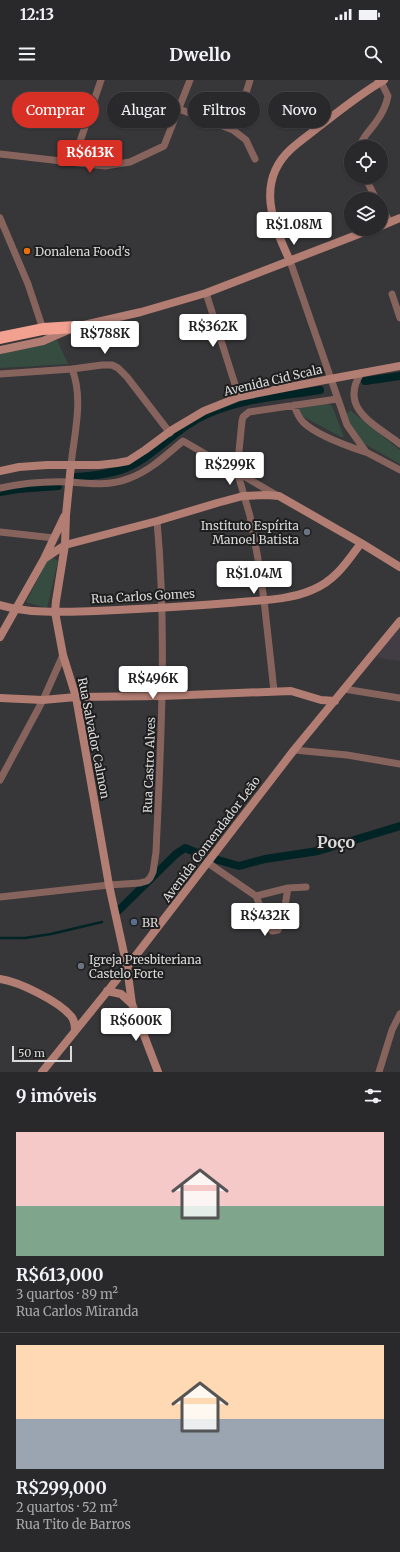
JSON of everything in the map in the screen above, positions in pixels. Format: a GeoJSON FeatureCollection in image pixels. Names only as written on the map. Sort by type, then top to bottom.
{"type":"FeatureCollection","features":[{"type":"Feature","properties":{"kind":"highway"},"geometry":{"type":"LineString","coordinates":[[0,338],[43,335],[75,327]]}},
{"type":"Feature","properties":{"kind":"street"},"geometry":{"type":"LineString","coordinates":[[73,162],[101,80]]}},
{"type":"Feature","properties":{"kind":"street"},"geometry":{"type":"LineString","coordinates":[[180,106],[190,80]]}},
{"type":"Feature","properties":{"kind":"street"},"geometry":{"type":"LineString","coordinates":[[246,92],[250,80]]}},
{"type":"Feature","properties":{"kind":"street"},"geometry":{"type":"LineString","coordinates":[[363,140],[385,107],[388,96],[381,81],[290,149],[276,167],[271,183],[270,196],[271,211],[280,239],[290,261],[346,425],[366,452]]}},
{"type":"Feature","properties":{"kind":"street"},"geometry":{"type":"LineString","coordinates":[[180,109],[233,130],[246,140],[255,159]]}},
{"type":"Feature","properties":{"kind":"street"},"geometry":{"type":"LineString","coordinates":[[0,154],[105,166],[119,165],[130,162],[162,148],[166,143],[172,128]]}},
{"type":"Feature","properties":{"kind":"street"},"geometry":{"type":"LineString","coordinates":[[0,218],[28,284],[43,335],[0,350]]}},
{"type":"Feature","properties":{"kind":"street"},"geometry":{"type":"LineString","coordinates":[[388,219],[390,222],[400,218]]}},
{"type":"Feature","properties":{"kind":"street"},"geometry":{"type":"LineString","coordinates":[[75,327],[141,312],[206,293],[354,236]]}},
{"type":"Feature","properties":{"kind":"street"},"geometry":{"type":"LineString","coordinates":[[280,239],[282,264]]}},
{"type":"Feature","properties":{"kind":"street"},"geometry":{"type":"LineString","coordinates":[[206,293],[239,397]]}},
{"type":"Feature","properties":{"kind":"street"},"geometry":{"type":"LineString","coordinates":[[392,294],[400,318]]}},
{"type":"Feature","properties":{"kind":"street"},"geometry":{"type":"LineString","coordinates":[[0,374],[72,369],[102,365],[118,368],[128,377],[170,433]]}},
{"type":"Feature","properties":{"kind":"street","name":"Avenida Cid Scala"},"geometry":{"type":"LineString","coordinates":[[0,471],[19,467],[47,465],[71,466],[117,464],[128,461],[204,411],[239,397],[330,378],[400,366]]}},
{"type":"Feature","properties":{"kind":"street"},"geometry":{"type":"LineString","coordinates":[[71,466],[78,397],[77,380],[72,369]]}},
{"type":"Feature","properties":{"kind":"street"},"geometry":{"type":"LineString","coordinates":[[361,373],[354,386],[353,398],[355,406],[368,419],[400,444]]}},
{"type":"Feature","properties":{"kind":"street"},"geometry":{"type":"LineString","coordinates":[[274,691],[264,600],[250,516],[237,471],[242,421],[249,412],[337,399]]}},
{"type":"Feature","properties":{"kind":"street"},"geometry":{"type":"LineString","coordinates":[[294,405],[302,421],[310,428],[346,446],[366,452],[400,470]]}},
{"type":"Feature","properties":{"kind":"street"},"geometry":{"type":"LineString","coordinates":[[0,488],[29,483],[70,482],[95,485],[130,478],[150,468],[183,441],[400,567]]}},
{"type":"Feature","properties":{"kind":"street","name":"Rua Salvador Calmon"},"geometry":{"type":"LineString","coordinates":[[71,466],[66,515],[65,545],[55,612],[63,655],[76,697],[109,885],[127,967],[132,1004],[158,1072]]}},
{"type":"Feature","properties":{"kind":"street"},"geometry":{"type":"LineString","coordinates":[[44,559],[65,545],[157,521],[243,496],[278,496]]}},
{"type":"Feature","properties":{"kind":"street"},"geometry":{"type":"LineString","coordinates":[[0,637],[44,559],[66,515]]}},
{"type":"Feature","properties":{"kind":"street","name":"Rua Castro Alves"},"geometry":{"type":"LineString","coordinates":[[109,885],[140,883],[147,881],[153,872],[156,852],[162,696],[163,609],[157,521]]}},
{"type":"Feature","properties":{"kind":"street"},"geometry":{"type":"LineString","coordinates":[[0,532],[54,538]]}},
{"type":"Feature","properties":{"kind":"street","name":"Rua Carlos Gomes"},"geometry":{"type":"LineString","coordinates":[[0,605],[15,609],[55,612],[163,609],[264,600],[300,595],[324,585],[332,579],[342,569],[361,543]]}},
{"type":"Feature","properties":{"kind":"street","name":"Avenida Comendador Leão"},"geometry":{"type":"LineString","coordinates":[[42,1072],[127,967],[294,750],[400,621]]}},
{"type":"Feature","properties":{"kind":"street"},"geometry":{"type":"LineString","coordinates":[[0,780],[43,700],[63,655]]}},
{"type":"Feature","properties":{"kind":"street"},"geometry":{"type":"LineString","coordinates":[[344,689],[400,698]]}},
{"type":"Feature","properties":{"kind":"street"},"geometry":{"type":"LineString","coordinates":[[0,698],[43,700],[76,697],[162,696],[291,691],[321,700],[335,701]]}},
{"type":"Feature","properties":{"kind":"street"},"geometry":{"type":"LineString","coordinates":[[294,750],[347,755],[400,764]]}},
{"type":"Feature","properties":{"kind":"street"},"geometry":{"type":"LineString","coordinates":[[208,863],[256,896],[272,931],[279,929],[281,924],[288,888]]}},
{"type":"Feature","properties":{"kind":"street"},"geometry":{"type":"LineString","coordinates":[[0,897],[109,885]]}},
{"type":"Feature","properties":{"kind":"street"},"geometry":{"type":"LineString","coordinates":[[256,896],[288,888],[306,887]]}},
{"type":"Feature","properties":{"kind":"street"},"geometry":{"type":"LineString","coordinates":[[0,979],[21,984],[55,1004],[72,1017],[75,1031]]}},
{"type":"Feature","properties":{"kind":"street"},"geometry":{"type":"LineString","coordinates":[[107,991],[121,994],[132,1004]]}},
{"type":"Feature","properties":{"kind":"street"},"geometry":{"type":"LineString","coordinates":[[379,1072],[392,1030],[400,1014]]}},
{"type":"Feature","properties":{"kind":"shaded area"},"geometry":{"type":"Polygon","coordinates":[[[400,626],[400,661],[377,658],[380,651],[400,626]]]}},
{"type":"Feature","properties":{"kind":"green space"},"geometry":{"type":"Polygon","coordinates":[[[57,340],[68,364],[0,368],[0,354],[57,340]]]}},
{"type":"Feature","properties":{"kind":"green space"},"geometry":{"type":"Polygon","coordinates":[[[326,403],[332,406],[344,437],[341,437],[302,416],[299,410],[300,406],[326,403]]]}},
{"type":"Feature","properties":{"kind":"green space"},"geometry":{"type":"Polygon","coordinates":[[[350,410],[400,450],[400,464],[363,443],[349,427],[345,415],[350,410]]]}},
{"type":"Feature","properties":{"kind":"green space"},"geometry":{"type":"Polygon","coordinates":[[[53,558],[58,561],[47,608],[26,602],[47,561],[53,558]]]}},
{"type":"Feature","properties":{"kind":"waterway"},"geometry":{"type":"LineString","coordinates":[[365,381],[400,376]]}},
{"type":"Feature","properties":{"kind":"waterway"},"geometry":{"type":"LineString","coordinates":[[75,477],[107,473],[126,468],[147,456],[176,433],[196,420],[207,414],[234,404],[263,398],[320,390]]}},
{"type":"Feature","properties":{"kind":"waterway"},"geometry":{"type":"LineString","coordinates":[[0,492],[58,486]]}},
{"type":"Feature","properties":{"kind":"waterway"},"geometry":{"type":"LineString","coordinates":[[218,860],[239,866],[265,859],[318,851],[400,826]]}},
{"type":"Feature","properties":{"kind":"waterway"},"geometry":{"type":"LineString","coordinates":[[118,911],[176,854],[185,848],[195,852]]}},
{"type":"Feature","properties":{"kind":"waterway"},"geometry":{"type":"LineString","coordinates":[[0,938],[25,938],[51,934],[102,922]]}},
{"type":"Feature","properties":{"kind":"place","name":"Donalena Food's"},"geometry":{"type":"Point","coordinates":[27,251]}},
{"type":"Feature","properties":{"kind":"place","name":"Instituto Espírita Manoel Batista"},"geometry":{"type":"Point","coordinates":[307,532]}},
{"type":"Feature","properties":{"kind":"place","name":"BR"},"geometry":{"type":"Point","coordinates":[134,922]}},
{"type":"Feature","properties":{"kind":"place","name":"Igreja Presbiteriana Castelo Forte"},"geometry":{"type":"Point","coordinates":[81,966]}},
{"type":"Feature","properties":{"kind":"district","name":"Poço"},"geometry":{"type":"Point","coordinates":[336,842]}}]}
